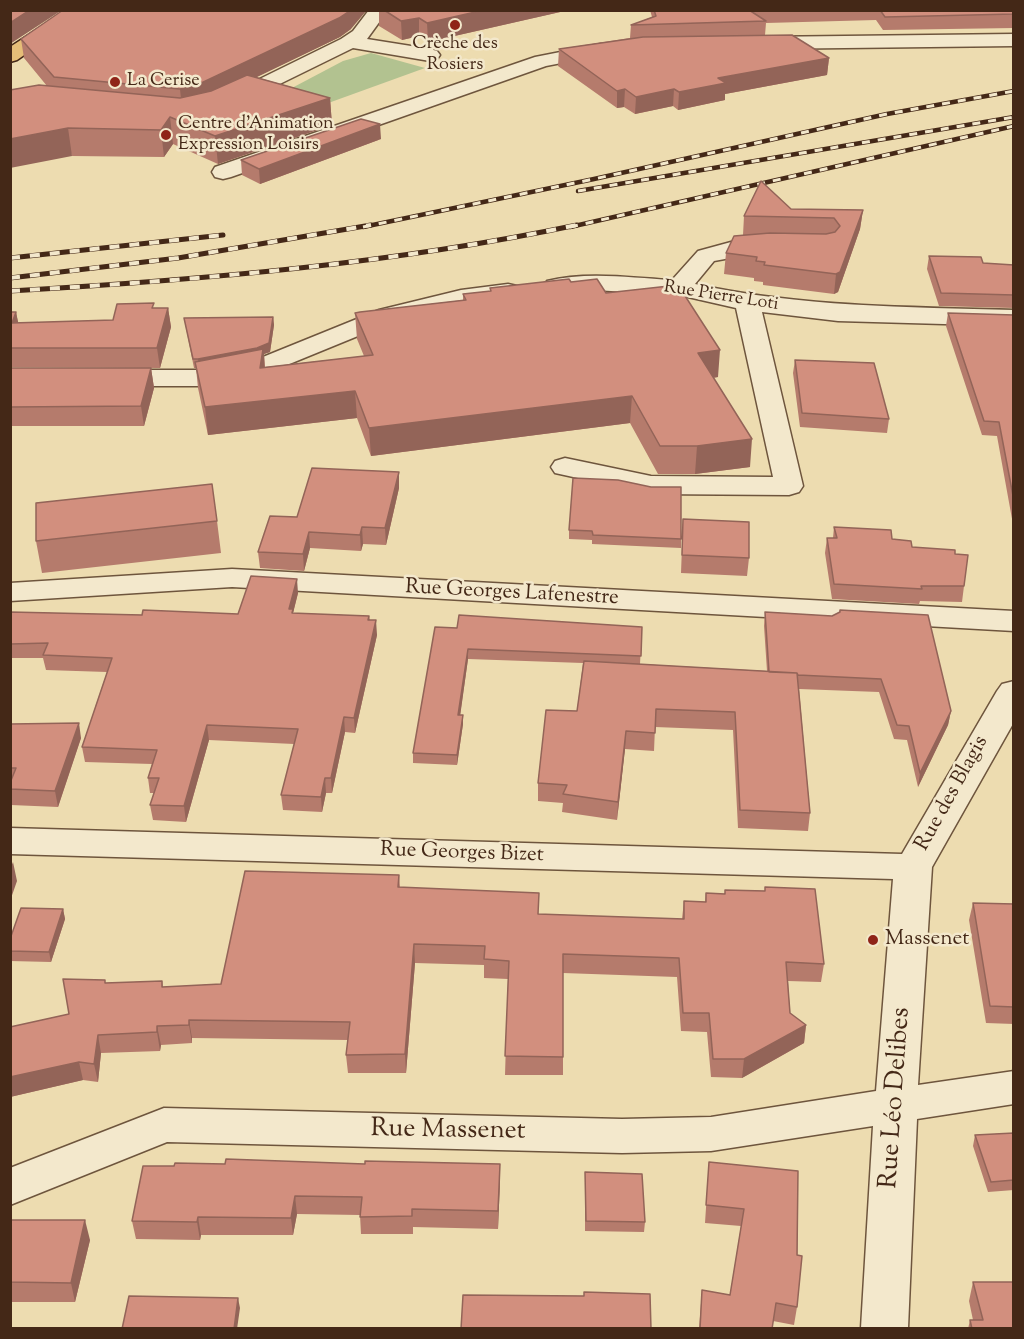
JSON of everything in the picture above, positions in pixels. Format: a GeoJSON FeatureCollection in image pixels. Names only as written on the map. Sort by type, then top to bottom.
{"type":"FeatureCollection","features":[{"type":"Feature","properties":{"kind":"main road"},"geometry":{"type":"LineString","coordinates":[[10,56],[80,10]]}},
{"type":"Feature","properties":{"kind":"street"},"geometry":{"type":"LineString","coordinates":[[217,108],[351,42],[360,35],[379,10]]}},
{"type":"Feature","properties":{"kind":"street"},"geometry":{"type":"LineString","coordinates":[[738,44],[1014,40]]}},
{"type":"Feature","properties":{"kind":"street"},"geometry":{"type":"LineString","coordinates":[[351,42],[429,55]]}},
{"type":"Feature","properties":{"kind":"street"},"geometry":{"type":"LineString","coordinates":[[223,172],[542,62],[622,48]]}},
{"type":"Feature","properties":{"kind":"street"},"geometry":{"type":"LineString","coordinates":[[679,288],[706,256],[716,252],[765,244],[789,244]]}},
{"type":"Feature","properties":{"kind":"street","name":"Rue Pierre Loti"},"geometry":{"type":"LineString","coordinates":[[81,378],[199,378],[265,366],[388,315],[461,297],[594,283],[679,288],[747,303],[838,313],[1014,318]]}},
{"type":"Feature","properties":{"kind":"street"},"geometry":{"type":"LineString","coordinates":[[565,467],[651,485],[789,486],[747,303]]}},
{"type":"Feature","properties":{"kind":"street","name":"Rue Georges Lafenestre"},"geometry":{"type":"LineString","coordinates":[[10,592],[232,578],[1014,621]]}},
{"type":"Feature","properties":{"kind":"street","name":"Rue des Blagis"},"geometry":{"type":"LineString","coordinates":[[913,867],[1000,737],[1014,691]]}},
{"type":"Feature","properties":{"kind":"street","name":"Rue Georges Bizet"},"geometry":{"type":"LineString","coordinates":[[10,841],[913,867]]}},
{"type":"Feature","properties":{"kind":"street","name":"Rue Léo Delibes"},"geometry":{"type":"LineString","coordinates":[[885,1329],[896,1104],[913,867]]}},
{"type":"Feature","properties":{"kind":"street","name":"Rue Massenet"},"geometry":{"type":"LineString","coordinates":[[10,1187],[164,1125],[644,1136],[711,1134],[1014,1087]]}},
{"type":"Feature","properties":{"kind":"green space"},"geometry":{"type":"Polygon","coordinates":[[[371,53],[425,68],[309,110],[290,89],[343,61],[371,53]]]}},
{"type":"Feature","properties":{"kind":"building"},"geometry":{"type":"Polygon","coordinates":[[[10,10],[30,10],[10,23],[10,10]]]}},
{"type":"Feature","properties":{"kind":"building"},"geometry":{"type":"Polygon","coordinates":[[[63,10],[351,10],[339,18],[197,85],[180,89],[54,77],[21,39],[63,10]]]}},
{"type":"Feature","properties":{"kind":"building"},"geometry":{"type":"Polygon","coordinates":[[[384,10],[484,10],[427,23],[419,18],[401,21],[384,10]]]}},
{"type":"Feature","properties":{"kind":"building"},"geometry":{"type":"Polygon","coordinates":[[[654,10],[749,10],[766,21],[631,25],[656,16],[654,10]]]}},
{"type":"Feature","properties":{"kind":"building"},"geometry":{"type":"Polygon","coordinates":[[[880,10],[1014,10],[1014,14],[885,17],[880,10]]]}},
{"type":"Feature","properties":{"kind":"building"},"geometry":{"type":"Polygon","coordinates":[[[792,35],[829,58],[718,78],[726,83],[679,92],[674,89],[636,97],[625,89],[617,91],[559,49],[643,37],[792,35]]]}},
{"type":"Feature","properties":{"kind":"building"},"geometry":{"type":"Polygon","coordinates":[[[247,75],[330,98],[215,136],[170,117],[161,130],[68,128],[10,139],[10,90],[39,85],[180,98],[211,91],[247,75]]]}},
{"type":"Feature","properties":{"kind":"building"},"geometry":{"type":"Polygon","coordinates":[[[361,119],[380,124],[259,169],[241,160],[361,119]]]}},
{"type":"Feature","properties":{"kind":"building"},"geometry":{"type":"Polygon","coordinates":[[[761,181],[791,209],[863,210],[840,272],[836,274],[764,265],[765,262],[756,261],[757,257],[726,253],[734,236],[770,233],[826,234],[835,232],[840,226],[834,218],[744,216],[761,181]]]}},
{"type":"Feature","properties":{"kind":"building"},"geometry":{"type":"Polygon","coordinates":[[[929,256],[981,257],[983,263],[1014,265],[1014,295],[941,293],[929,256]]]}},
{"type":"Feature","properties":{"kind":"building"},"geometry":{"type":"Polygon","coordinates":[[[569,279],[571,282],[597,279],[606,293],[678,285],[720,350],[698,353],[752,439],[697,446],[660,446],[632,396],[369,428],[355,391],[205,407],[195,362],[263,349],[260,368],[373,355],[355,313],[466,300],[463,294],[491,291],[490,288],[569,279]]]}},
{"type":"Feature","properties":{"kind":"building"},"geometry":{"type":"Polygon","coordinates":[[[154,303],[152,308],[168,308],[157,348],[10,348],[10,312],[16,312],[12,323],[113,320],[117,304],[154,303]]]}},
{"type":"Feature","properties":{"kind":"building"},"geometry":{"type":"Polygon","coordinates":[[[948,313],[1014,315],[1014,501],[999,422],[984,421],[948,313]]]}},
{"type":"Feature","properties":{"kind":"building"},"geometry":{"type":"Polygon","coordinates":[[[273,317],[269,343],[257,348],[193,359],[184,318],[273,317]]]}},
{"type":"Feature","properties":{"kind":"building"},"geometry":{"type":"Polygon","coordinates":[[[795,360],[874,363],[889,419],[802,413],[795,360]]]}},
{"type":"Feature","properties":{"kind":"building"},"geometry":{"type":"Polygon","coordinates":[[[10,368],[151,368],[141,406],[10,407],[10,368]]]}},
{"type":"Feature","properties":{"kind":"building"},"geometry":{"type":"Polygon","coordinates":[[[312,468],[399,472],[385,528],[362,527],[360,535],[309,532],[303,554],[258,552],[270,516],[297,517],[312,468]]]}},
{"type":"Feature","properties":{"kind":"building"},"geometry":{"type":"Polygon","coordinates":[[[573,478],[618,480],[651,487],[681,487],[681,539],[593,535],[592,531],[569,530],[573,478]]]}},
{"type":"Feature","properties":{"kind":"building"},"geometry":{"type":"Polygon","coordinates":[[[212,484],[217,521],[36,541],[36,503],[212,484]]]}},
{"type":"Feature","properties":{"kind":"building"},"geometry":{"type":"Polygon","coordinates":[[[683,519],[749,522],[749,558],[682,555],[683,519]]]}},
{"type":"Feature","properties":{"kind":"building"},"geometry":{"type":"Polygon","coordinates":[[[834,527],[891,530],[892,539],[911,541],[912,547],[955,550],[955,554],[968,555],[964,586],[921,586],[922,589],[834,584],[827,538],[837,538],[834,527]]]}},
{"type":"Feature","properties":{"kind":"building"},"geometry":{"type":"Polygon","coordinates":[[[251,576],[297,579],[289,609],[293,609],[292,613],[369,616],[368,620],[376,620],[354,718],[344,717],[331,778],[325,778],[321,797],[281,795],[298,729],[207,725],[184,806],[150,805],[159,778],[148,778],[157,750],[82,747],[112,658],[43,655],[48,643],[10,644],[10,612],[142,615],[143,610],[238,614],[251,576]]]}},
{"type":"Feature","properties":{"kind":"building"},"geometry":{"type":"Polygon","coordinates":[[[840,610],[928,615],[951,711],[920,773],[909,726],[897,725],[881,679],[769,672],[765,612],[832,616],[840,610]]]}},
{"type":"Feature","properties":{"kind":"building"},"geometry":{"type":"Polygon","coordinates":[[[459,615],[642,627],[641,656],[468,649],[458,715],[463,715],[457,755],[413,753],[435,627],[457,628],[459,615]]]}},
{"type":"Feature","properties":{"kind":"building"},"geometry":{"type":"Polygon","coordinates":[[[584,661],[797,673],[810,813],[740,810],[735,712],[656,709],[655,733],[626,731],[618,802],[563,794],[567,785],[538,783],[546,710],[577,711],[584,661]]]}},
{"type":"Feature","properties":{"kind":"building"},"geometry":{"type":"Polygon","coordinates":[[[79,723],[55,791],[10,789],[16,768],[10,768],[10,724],[79,723]]]}},
{"type":"Feature","properties":{"kind":"building"},"geometry":{"type":"Polygon","coordinates":[[[245,871],[399,875],[398,887],[539,893],[538,914],[684,919],[684,901],[706,902],[706,893],[725,894],[725,890],[765,891],[765,887],[815,889],[824,964],[786,962],[790,1013],[806,1025],[744,1059],[713,1059],[709,1013],[683,1013],[679,958],[563,954],[563,1057],[505,1056],[509,961],[484,959],[485,946],[414,944],[405,1054],[346,1055],[350,1022],[189,1020],[189,1025],[157,1026],[157,1032],[98,1035],[94,1064],[79,1062],[10,1077],[10,1027],[69,1014],[63,979],[105,980],[105,983],[162,981],[162,987],[221,984],[245,871]]]}},
{"type":"Feature","properties":{"kind":"building"},"geometry":{"type":"Polygon","coordinates":[[[973,903],[1014,904],[1014,1007],[990,1006],[973,903]]]}},
{"type":"Feature","properties":{"kind":"building"},"geometry":{"type":"Polygon","coordinates":[[[21,908],[63,909],[49,952],[10,951],[10,939],[21,908]]]}},
{"type":"Feature","properties":{"kind":"building"},"geometry":{"type":"Polygon","coordinates":[[[1014,1133],[1014,1180],[991,1182],[975,1135],[1014,1133]]]}},
{"type":"Feature","properties":{"kind":"building"},"geometry":{"type":"Polygon","coordinates":[[[226,1159],[365,1164],[365,1161],[500,1164],[498,1211],[412,1209],[412,1216],[360,1217],[362,1197],[295,1196],[291,1218],[198,1217],[197,1222],[132,1221],[143,1166],[174,1166],[175,1163],[225,1164],[226,1159]]]}},
{"type":"Feature","properties":{"kind":"building"},"geometry":{"type":"Polygon","coordinates":[[[709,1162],[798,1171],[797,1255],[802,1256],[797,1307],[776,1303],[772,1329],[700,1329],[702,1290],[730,1295],[744,1209],[706,1205],[709,1162]]]}},
{"type":"Feature","properties":{"kind":"building"},"geometry":{"type":"Polygon","coordinates":[[[585,1172],[642,1174],[645,1222],[586,1221],[585,1172]]]}},
{"type":"Feature","properties":{"kind":"building"},"geometry":{"type":"Polygon","coordinates":[[[11,1220],[85,1220],[71,1283],[10,1282],[11,1220]]]}},
{"type":"Feature","properties":{"kind":"building"},"geometry":{"type":"Polygon","coordinates":[[[973,1282],[1014,1282],[1014,1329],[972,1329],[970,1320],[983,1320],[973,1282]]]}},
{"type":"Feature","properties":{"kind":"building"},"geometry":{"type":"Polygon","coordinates":[[[584,1292],[650,1294],[651,1329],[461,1329],[463,1295],[584,1296],[584,1292]]]}},
{"type":"Feature","properties":{"kind":"building"},"geometry":{"type":"Polygon","coordinates":[[[129,1296],[238,1298],[234,1329],[122,1329],[129,1296]]]}},
{"type":"Feature","properties":{"kind":"railway"},"geometry":{"type":"LineString","coordinates":[[363,227],[887,114],[1014,91]]}},
{"type":"Feature","properties":{"kind":"railway"},"geometry":{"type":"LineString","coordinates":[[578,191],[1014,117]]}},
{"type":"Feature","properties":{"kind":"railway"},"geometry":{"type":"LineString","coordinates":[[570,227],[1014,126]]}},
{"type":"Feature","properties":{"kind":"railway"},"geometry":{"type":"LineString","coordinates":[[10,278],[178,258],[371,225]]}},
{"type":"Feature","properties":{"kind":"railway"},"geometry":{"type":"LineString","coordinates":[[10,291],[224,276],[366,260],[507,239],[577,225]]}},
{"type":"Feature","properties":{"kind":"railway"},"geometry":{"type":"LineString","coordinates":[[10,258],[223,235]]}},
{"type":"Feature","properties":{"kind":"place","name":"Crèche des Rosiers"},"geometry":{"type":"Point","coordinates":[455,25]}},
{"type":"Feature","properties":{"kind":"place","name":"La Cerise"},"geometry":{"type":"Point","coordinates":[115,82]}},
{"type":"Feature","properties":{"kind":"place","name":"Centre d'Animation Expression Loisirs"},"geometry":{"type":"Point","coordinates":[166,135]}},
{"type":"Feature","properties":{"kind":"place","name":"Massenet"},"geometry":{"type":"Point","coordinates":[873,940]}}]}
